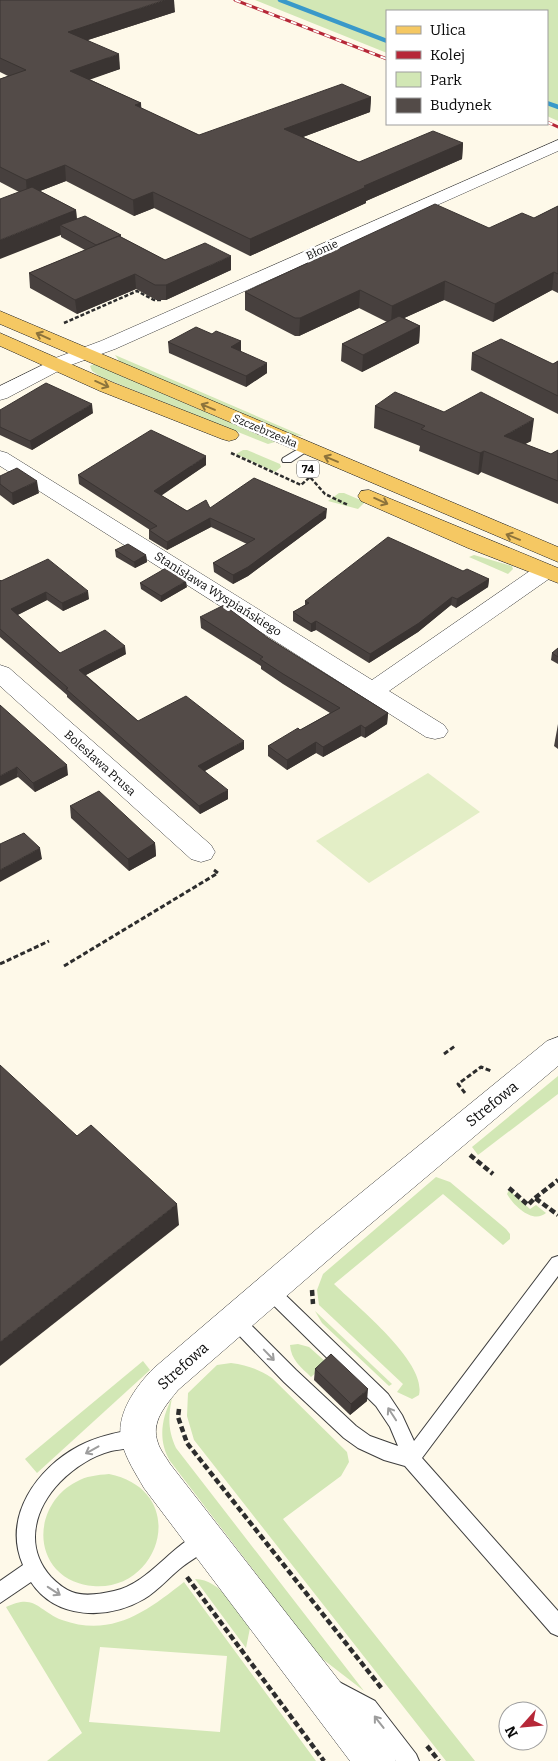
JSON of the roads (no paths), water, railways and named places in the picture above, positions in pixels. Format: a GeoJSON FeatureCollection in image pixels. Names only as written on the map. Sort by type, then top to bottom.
{"type":"FeatureCollection","features":[{"type":"Feature","properties":{"kind":"main road","name":"Szczebrzeska"},"geometry":{"type":"LineString","coordinates":[[0,317],[305,448],[554,567]]}},
{"type":"Feature","properties":{"kind":"main road","name":"Szczebrzeska"},"geometry":{"type":"LineString","coordinates":[[0,339],[115,390],[287,460],[476,543],[554,567]]}},
{"type":"Feature","properties":{"kind":"street","name":"Błonie"},"geometry":{"type":"LineString","coordinates":[[0,394],[57,364],[86,354],[558,145]]}},
{"type":"Feature","properties":{"kind":"street","name":"Stanisława Wyspiańskiego"},"geometry":{"type":"LineString","coordinates":[[0,457],[435,731]]}},
{"type":"Feature","properties":{"kind":"street"},"geometry":{"type":"LineString","coordinates":[[373,691],[554,567]]}},
{"type":"Feature","properties":{"kind":"street","name":"Bolesława Prusa"},"geometry":{"type":"LineString","coordinates":[[0,673],[201,852]]}},
{"type":"Feature","properties":{"kind":"street","name":"Strefowa"},"geometry":{"type":"LineString","coordinates":[[375,1761],[158,1476],[144,1453],[139,1438],[141,1413],[157,1389],[269,1290],[558,1049]]}},
{"type":"Feature","properties":{"kind":"lane"},"geometry":{"type":"LineString","coordinates":[[287,460],[305,448]]}},
{"type":"Feature","properties":{"kind":"lane"},"geometry":{"type":"LineString","coordinates":[[411,1459],[558,1263]]}},
{"type":"Feature","properties":{"kind":"lane"},"geometry":{"type":"LineString","coordinates":[[269,1290],[387,1406],[403,1434],[411,1459],[558,1626]]}},
{"type":"Feature","properties":{"kind":"lane"},"geometry":{"type":"LineString","coordinates":[[235,1320],[290,1376],[350,1432],[370,1445],[411,1459]]}},
{"type":"Feature","properties":{"kind":"lane"},"geometry":{"type":"LineString","coordinates":[[139,1438],[117,1441],[96,1447],[54,1477],[37,1496],[27,1520],[26,1545],[33,1569],[48,1589],[72,1602],[97,1603],[122,1599],[144,1588],[206,1539]]}},
{"type":"Feature","properties":{"kind":"lane"},"geometry":{"type":"LineString","coordinates":[[0,1594],[33,1569]]}},
{"type":"Feature","properties":{"kind":"lane"},"geometry":{"type":"LineString","coordinates":[[311,1677],[368,1708],[408,1761]]}},
{"type":"Feature","properties":{"kind":"waterway"},"geometry":{"type":"LineString","coordinates":[[280,0],[386,41]]}},
{"type":"Feature","properties":{"kind":"waterway"},"geometry":{"type":"LineString","coordinates":[[548,103],[558,107]]}},
{"type":"Feature","properties":{"kind":"railway"},"geometry":{"type":"LineString","coordinates":[[235,0],[386,59]]}},
{"type":"Feature","properties":{"kind":"railway"},"geometry":{"type":"LineString","coordinates":[[548,122],[558,127]]}}]}
